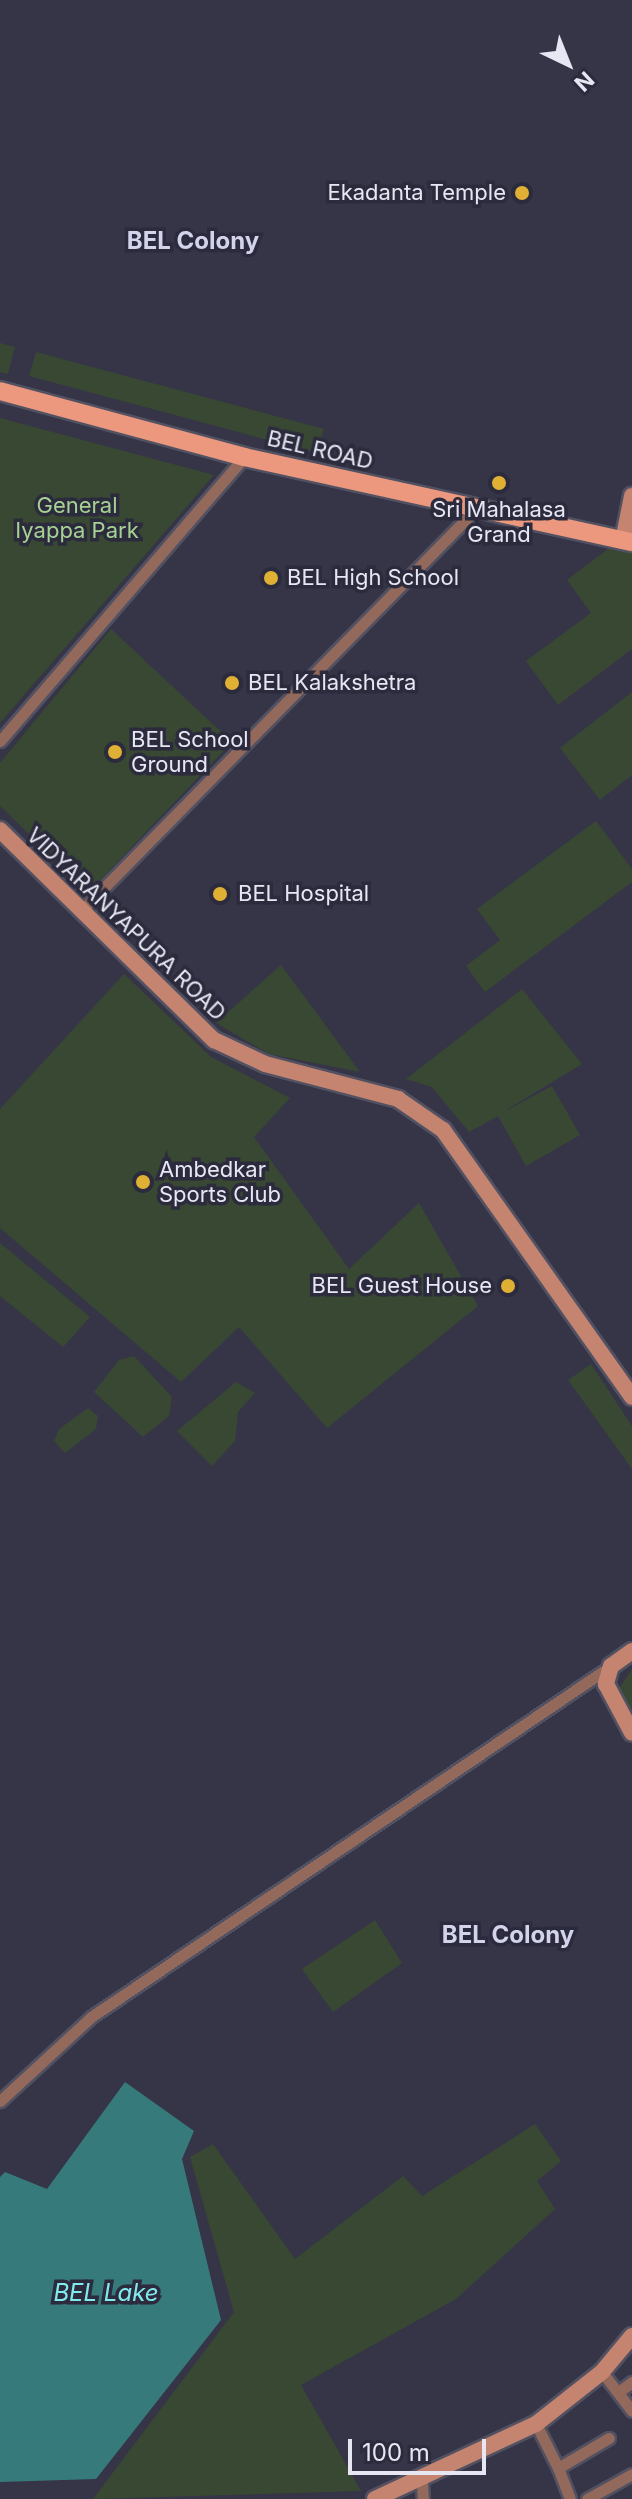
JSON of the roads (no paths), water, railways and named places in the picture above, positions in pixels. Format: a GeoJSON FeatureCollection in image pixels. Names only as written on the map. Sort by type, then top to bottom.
{"type":"FeatureCollection","features":[{"type":"Feature","properties":{"kind":"main road","name":"BEL ROAD"},"geometry":{"type":"LineString","coordinates":[[0,391],[244,457],[474,511],[628,542]]}},
{"type":"Feature","properties":{"kind":"main road"},"geometry":{"type":"LineString","coordinates":[[628,542],[632,496]]}},
{"type":"Feature","properties":{"kind":"main road","name":"VIDYARANYAPURA ROAD"},"geometry":{"type":"LineString","coordinates":[[2,834],[214,1040],[273,1067],[398,1099],[443,1130],[632,1397]]}},
{"type":"Feature","properties":{"kind":"main road"},"geometry":{"type":"LineString","coordinates":[[632,1651],[611,1666],[608,1698],[632,1733]]}},
{"type":"Feature","properties":{"kind":"main road"},"geometry":{"type":"LineString","coordinates":[[375,2499],[422,2491],[536,2424],[602,2372],[632,2336]]}},
{"type":"Feature","properties":{"kind":"street"},"geometry":{"type":"LineString","coordinates":[[0,741],[244,457]]}},
{"type":"Feature","properties":{"kind":"street"},"geometry":{"type":"LineString","coordinates":[[81,911],[474,511]]}},
{"type":"Feature","properties":{"kind":"street"},"geometry":{"type":"LineString","coordinates":[[0,2101],[91,2017],[611,1666]]}},
{"type":"Feature","properties":{"kind":"street"},"geometry":{"type":"LineString","coordinates":[[602,2372],[621,2390],[632,2411]]}},
{"type":"Feature","properties":{"kind":"street"},"geometry":{"type":"LineString","coordinates":[[621,2390],[632,2382]]}},
{"type":"Feature","properties":{"kind":"street"},"geometry":{"type":"LineString","coordinates":[[536,2424],[570,2499]]}},
{"type":"Feature","properties":{"kind":"street"},"geometry":{"type":"LineString","coordinates":[[558,2468],[609,2438]]}},
{"type":"Feature","properties":{"kind":"street"},"geometry":{"type":"LineString","coordinates":[[587,2499],[632,2474]]}},
{"type":"Feature","properties":{"kind":"water","name":"BEL Lake"},"geometry":{"type":"Polygon","coordinates":[[[125,2082],[194,2131],[182,2159],[221,2320],[96,2479],[0,2482],[0,2177],[5,2172],[47,2189],[125,2082]]]}},
{"type":"Feature","properties":{"kind":"place","name":"Ekadanta Temple"},"geometry":{"type":"Point","coordinates":[522,193]}},
{"type":"Feature","properties":{"kind":"place","name":"Sri Mahalasa Grand"},"geometry":{"type":"Point","coordinates":[499,483]}},
{"type":"Feature","properties":{"kind":"place","name":"BEL High School"},"geometry":{"type":"Point","coordinates":[271,578]}},
{"type":"Feature","properties":{"kind":"place","name":"BEL Kalakshetra"},"geometry":{"type":"Point","coordinates":[232,683]}},
{"type":"Feature","properties":{"kind":"place","name":"BEL School Ground"},"geometry":{"type":"Point","coordinates":[115,752]}},
{"type":"Feature","properties":{"kind":"place","name":"BEL Hospital"},"geometry":{"type":"Point","coordinates":[220,894]}},
{"type":"Feature","properties":{"kind":"place","name":"Ambedkar Sports Club"},"geometry":{"type":"Point","coordinates":[143,1182]}},
{"type":"Feature","properties":{"kind":"place","name":"BEL Guest House"},"geometry":{"type":"Point","coordinates":[508,1286]}},
{"type":"Feature","properties":{"kind":"district","name":"BEL Colony"},"geometry":{"type":"Point","coordinates":[193,241]}},
{"type":"Feature","properties":{"kind":"district","name":"BEL Colony"},"geometry":{"type":"Point","coordinates":[508,1935]}},
{"type":"Feature","properties":{"kind":"park label","name":"General Iyappa Park"},"geometry":{"type":"Point","coordinates":[77,518]}}]}
